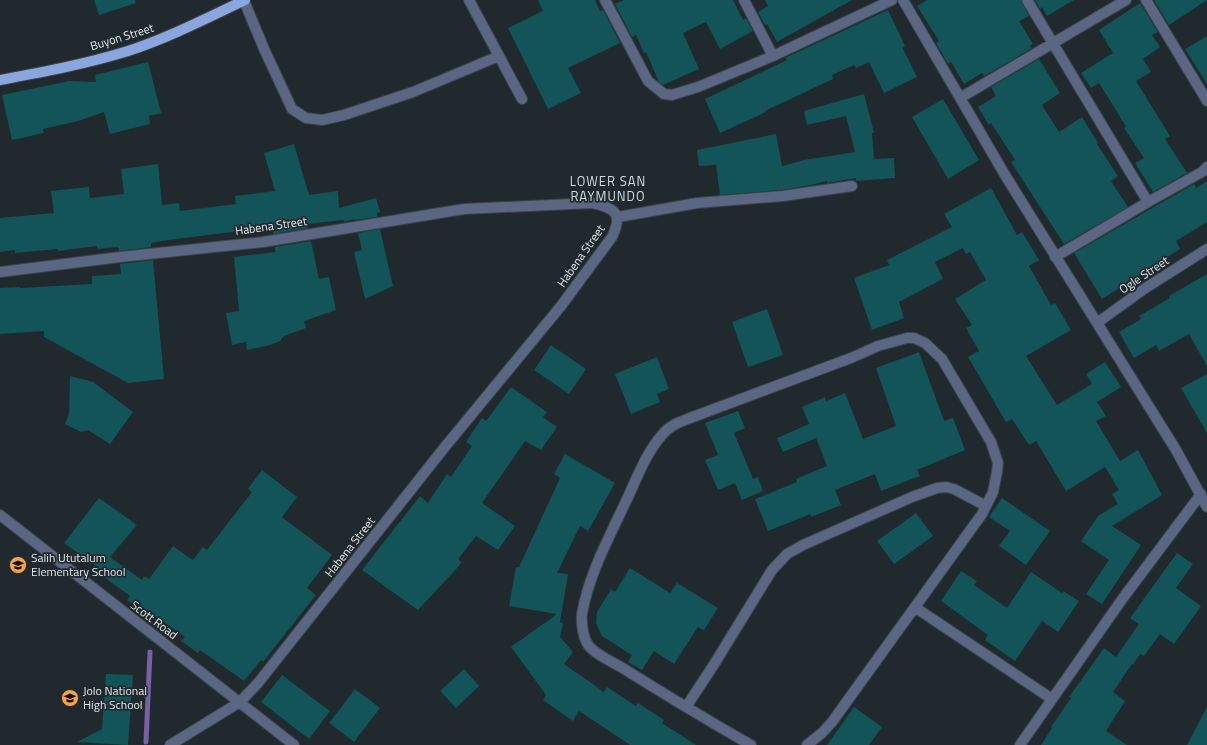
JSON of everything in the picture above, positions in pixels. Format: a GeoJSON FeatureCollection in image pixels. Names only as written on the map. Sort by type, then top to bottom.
{"type":"FeatureCollection","features":[{"type":"Feature","properties":{"kind":"main road","name":"Buyon Street"},"geometry":{"type":"LineString","coordinates":[[0,80],[54,70],[128,51],[159,40],[244,0]]}},
{"type":"Feature","properties":{"kind":"street"},"geometry":{"type":"LineString","coordinates":[[244,0],[265,51],[292,109],[306,118],[322,120],[344,115],[413,92],[499,56]]}},
{"type":"Feature","properties":{"kind":"street"},"geometry":{"type":"LineString","coordinates":[[469,0],[522,99]]}},
{"type":"Feature","properties":{"kind":"street"},"geometry":{"type":"LineString","coordinates":[[605,0],[648,81],[664,94],[672,95],[698,87],[773,56],[892,0]]}},
{"type":"Feature","properties":{"kind":"street"},"geometry":{"type":"LineString","coordinates":[[744,0],[773,56]]}},
{"type":"Feature","properties":{"kind":"street"},"geometry":{"type":"LineString","coordinates":[[903,0],[1055,257],[1176,450],[1207,507]]}},
{"type":"Feature","properties":{"kind":"street"},"geometry":{"type":"LineString","coordinates":[[1027,0],[1148,202]]}},
{"type":"Feature","properties":{"kind":"street"},"geometry":{"type":"LineString","coordinates":[[960,98],[1126,0]]}},
{"type":"Feature","properties":{"kind":"street"},"geometry":{"type":"LineString","coordinates":[[1146,0],[1207,101]]}},
{"type":"Feature","properties":{"kind":"street"},"geometry":{"type":"LineString","coordinates":[[1055,257],[1202,172],[1207,167]]}},
{"type":"Feature","properties":{"kind":"street"},"geometry":{"type":"LineString","coordinates":[[618,217],[697,203],[783,196],[852,186]]}},
{"type":"Feature","properties":{"kind":"street","name":"Habena Street"},"geometry":{"type":"LineString","coordinates":[[0,272],[120,257],[263,242],[464,209],[592,203],[614,210],[618,217],[617,227],[612,237],[561,306],[444,448],[268,670],[240,702],[170,745]]}},
{"type":"Feature","properties":{"kind":"street","name":"Ogle Street"},"geometry":{"type":"LineString","coordinates":[[1097,323],[1144,289],[1207,250]]}},
{"type":"Feature","properties":{"kind":"street"},"geometry":{"type":"LineString","coordinates":[[751,745],[686,707],[587,645],[582,622],[583,609],[590,580],[639,474],[656,442],[668,429],[674,425],[753,393],[850,358],[878,346],[907,338],[914,338],[925,343],[942,358],[991,442],[998,463],[993,492],[978,521],[916,608],[832,722],[822,733],[807,745]]}},
{"type":"Feature","properties":{"kind":"street"},"geometry":{"type":"LineString","coordinates":[[686,707],[772,570],[787,554],[803,545],[912,497],[937,488],[946,487],[954,489],[986,506]]}},
{"type":"Feature","properties":{"kind":"street"},"geometry":{"type":"LineString","coordinates":[[1020,745],[1123,598],[1200,494]]}},
{"type":"Feature","properties":{"kind":"street","name":"Scott Road"},"geometry":{"type":"LineString","coordinates":[[0,515],[123,613],[294,745]]}},
{"type":"Feature","properties":{"kind":"street"},"geometry":{"type":"LineString","coordinates":[[916,608],[1052,699]]}},
{"type":"Feature","properties":{"kind":"building"},"geometry":{"type":"Polygon","coordinates":[[[94,0],[135,0],[136,3],[99,15],[94,0]]]}},
{"type":"Feature","properties":{"kind":"building"},"geometry":{"type":"Polygon","coordinates":[[[538,0],[595,0],[600,11],[603,10],[620,43],[568,68],[581,93],[548,109],[508,28],[543,11],[538,0]]]}},
{"type":"Feature","properties":{"kind":"building"},"geometry":{"type":"Polygon","coordinates":[[[624,0],[733,0],[743,20],[746,18],[753,31],[720,49],[706,22],[683,33],[699,69],[663,85],[659,82],[646,52],[644,53],[636,35],[632,37],[615,4],[624,0]]]}},
{"type":"Feature","properties":{"kind":"building"},"geometry":{"type":"Polygon","coordinates":[[[765,0],[852,0],[777,42],[758,12],[768,6],[765,0]]]}},
{"type":"Feature","properties":{"kind":"building"},"geometry":{"type":"Polygon","coordinates":[[[927,0],[1021,0],[1029,16],[1019,21],[1033,44],[1030,45],[1032,48],[984,76],[982,73],[964,84],[951,62],[948,64],[936,43],[939,41],[917,6],[927,0]]]}},
{"type":"Feature","properties":{"kind":"building"},"geometry":{"type":"Polygon","coordinates":[[[1035,0],[1074,0],[1047,16],[1042,7],[1040,9],[1035,0]]]}},
{"type":"Feature","properties":{"kind":"building"},"geometry":{"type":"Polygon","coordinates":[[[1154,0],[1207,0],[1169,25],[1154,0]]]}},
{"type":"Feature","properties":{"kind":"building"},"geometry":{"type":"Polygon","coordinates":[[[1140,3],[1158,32],[1152,35],[1160,47],[1143,59],[1151,72],[1136,81],[1170,136],[1165,139],[1187,173],[1153,192],[1135,163],[1144,158],[1124,128],[1126,127],[1116,110],[1099,83],[1091,88],[1081,73],[1113,53],[1099,30],[1140,3]]]}},
{"type":"Feature","properties":{"kind":"building"},"geometry":{"type":"Polygon","coordinates":[[[888,10],[905,46],[902,47],[917,77],[884,93],[869,62],[856,68],[854,65],[832,75],[833,79],[720,133],[705,99],[787,60],[785,58],[888,10]]]}},
{"type":"Feature","properties":{"kind":"building"},"geometry":{"type":"Polygon","coordinates":[[[1207,36],[1207,84],[1185,49],[1207,36]]]}},
{"type":"Feature","properties":{"kind":"building"},"geometry":{"type":"Polygon","coordinates":[[[1039,59],[1060,93],[1042,105],[1059,132],[1082,117],[1098,143],[1097,144],[1118,176],[1111,181],[1128,207],[1064,244],[1011,162],[1015,160],[991,123],[989,125],[978,107],[996,96],[991,87],[1039,59]]]}},
{"type":"Feature","properties":{"kind":"building"},"geometry":{"type":"Polygon","coordinates":[[[148,62],[161,113],[149,116],[150,124],[110,134],[104,112],[78,121],[43,129],[44,133],[12,140],[2,95],[69,81],[96,82],[95,75],[148,62]]]}},
{"type":"Feature","properties":{"kind":"building"},"geometry":{"type":"Polygon","coordinates":[[[864,94],[874,133],[872,133],[874,159],[894,158],[895,178],[856,181],[856,178],[827,183],[827,181],[782,190],[720,195],[716,165],[699,166],[697,150],[776,134],[782,166],[804,160],[855,152],[846,116],[807,125],[804,111],[864,94]]]}},
{"type":"Feature","properties":{"kind":"building"},"geometry":{"type":"Polygon","coordinates":[[[943,99],[979,160],[948,179],[912,117],[943,99]]]}},
{"type":"Feature","properties":{"kind":"building"},"geometry":{"type":"Polygon","coordinates":[[[294,144],[309,195],[338,191],[339,208],[376,198],[380,212],[377,213],[377,217],[355,219],[344,222],[344,220],[307,224],[308,228],[273,234],[272,227],[168,240],[151,243],[151,247],[119,251],[118,247],[97,249],[97,246],[58,251],[58,249],[15,253],[15,250],[0,252],[0,218],[54,213],[51,191],[89,187],[90,198],[124,194],[121,169],[158,164],[162,205],[179,203],[180,211],[236,204],[235,196],[275,191],[264,153],[294,144]]]}},
{"type":"Feature","properties":{"kind":"building"},"geometry":{"type":"Polygon","coordinates":[[[1207,181],[1207,222],[1176,241],[1180,249],[1102,299],[1074,253],[1194,184],[1196,188],[1207,181]]]}},
{"type":"Feature","properties":{"kind":"building"},"geometry":{"type":"Polygon","coordinates":[[[991,188],[1017,235],[1022,232],[1039,260],[1029,266],[1051,305],[1055,303],[1071,330],[1026,356],[1057,405],[1092,384],[1086,374],[1105,362],[1121,387],[1097,402],[1106,416],[1096,421],[1120,461],[1138,450],[1162,495],[1112,526],[1141,545],[1102,604],[1086,594],[1109,560],[1081,541],[1098,516],[1118,504],[1112,494],[1119,490],[1105,467],[1066,491],[1036,441],[1029,445],[1012,419],[1006,422],[968,357],[979,351],[966,328],[972,325],[955,299],[986,280],[970,252],[966,254],[963,248],[935,262],[943,279],[899,302],[904,318],[872,330],[854,278],[889,265],[887,260],[952,227],[944,214],[991,188]]]}},
{"type":"Feature","properties":{"kind":"building"},"geometry":{"type":"Polygon","coordinates":[[[380,229],[393,286],[365,299],[354,252],[362,250],[358,233],[380,229]]]}},
{"type":"Feature","properties":{"kind":"building"},"geometry":{"type":"Polygon","coordinates":[[[311,241],[319,279],[329,277],[336,310],[304,321],[306,328],[284,336],[280,341],[270,345],[247,350],[246,342],[232,345],[226,313],[239,311],[234,257],[275,252],[275,247],[311,241]]]}},
{"type":"Feature","properties":{"kind":"building"},"geometry":{"type":"Polygon","coordinates":[[[153,260],[164,379],[128,383],[44,337],[44,331],[0,334],[0,288],[92,284],[92,276],[121,274],[120,264],[153,260]]]}},
{"type":"Feature","properties":{"kind":"building"},"geometry":{"type":"Polygon","coordinates":[[[1207,274],[1207,366],[1189,334],[1159,351],[1156,345],[1134,358],[1119,332],[1141,319],[1139,316],[1170,298],[1169,296],[1207,274]]]}},
{"type":"Feature","properties":{"kind":"building"},"geometry":{"type":"Polygon","coordinates":[[[767,309],[783,355],[748,367],[732,322],[767,309]]]}},
{"type":"Feature","properties":{"kind":"building"},"geometry":{"type":"Polygon","coordinates":[[[551,345],[586,369],[569,394],[534,370],[551,345]]]}},
{"type":"Feature","properties":{"kind":"building"},"geometry":{"type":"Polygon","coordinates":[[[919,352],[944,421],[953,418],[965,450],[917,470],[920,476],[881,491],[875,474],[835,490],[841,505],[811,517],[810,514],[768,531],[755,499],[797,482],[796,479],[827,466],[816,438],[783,452],[777,438],[809,424],[802,407],[825,397],[826,401],[845,393],[863,439],[896,426],[876,368],[919,352]]]}},
{"type":"Feature","properties":{"kind":"building"},"geometry":{"type":"Polygon","coordinates":[[[657,357],[669,389],[657,394],[660,402],[631,414],[615,374],[657,357]]]}},
{"type":"Feature","properties":{"kind":"building"},"geometry":{"type":"Polygon","coordinates":[[[1207,374],[1207,433],[1181,388],[1207,374]]]}},
{"type":"Feature","properties":{"kind":"building"},"geometry":{"type":"Polygon","coordinates":[[[70,376],[93,382],[133,412],[110,444],[88,430],[81,432],[65,424],[69,414],[70,376]]]}},
{"type":"Feature","properties":{"kind":"building"},"geometry":{"type":"Polygon","coordinates":[[[511,387],[547,412],[543,417],[557,427],[541,450],[525,441],[482,503],[515,526],[498,550],[476,536],[458,559],[462,562],[418,610],[362,570],[420,496],[428,503],[447,474],[451,477],[472,446],[466,442],[482,418],[486,421],[511,387]]]}},
{"type":"Feature","properties":{"kind":"building"},"geometry":{"type":"Polygon","coordinates":[[[738,411],[745,428],[734,433],[753,479],[758,477],[763,491],[742,500],[735,483],[718,490],[705,460],[718,455],[705,423],[738,411]]]}},
{"type":"Feature","properties":{"kind":"building"},"geometry":{"type":"Polygon","coordinates":[[[565,454],[615,483],[588,531],[580,526],[557,573],[568,574],[560,622],[563,624],[560,637],[573,652],[564,664],[604,692],[607,687],[636,706],[638,703],[664,720],[662,723],[696,745],[630,745],[579,711],[573,721],[543,700],[546,695],[511,647],[557,614],[509,606],[516,567],[519,567],[560,478],[554,474],[565,454]]]}},
{"type":"Feature","properties":{"kind":"building"},"geometry":{"type":"Polygon","coordinates":[[[262,470],[297,497],[282,517],[332,555],[307,588],[316,595],[263,662],[261,660],[244,681],[200,650],[198,653],[181,641],[185,637],[147,610],[145,613],[127,600],[130,596],[101,575],[103,571],[64,543],[99,498],[137,525],[110,557],[142,580],[144,576],[149,579],[173,546],[193,560],[203,547],[207,550],[252,492],[248,489],[262,470]]]}},
{"type":"Feature","properties":{"kind":"building"},"geometry":{"type":"Polygon","coordinates":[[[1002,498],[1050,531],[1026,565],[999,546],[1010,531],[989,517],[1002,498]]]}},
{"type":"Feature","properties":{"kind":"building"},"geometry":{"type":"Polygon","coordinates":[[[916,513],[933,536],[894,564],[877,541],[916,513]]]}},
{"type":"Feature","properties":{"kind":"building"},"geometry":{"type":"Polygon","coordinates":[[[1177,553],[1193,564],[1176,588],[1201,606],[1174,644],[1160,634],[1144,656],[1140,654],[1113,692],[1125,701],[1106,731],[1127,745],[1041,745],[1052,728],[1051,727],[1071,698],[1069,697],[1104,648],[1116,657],[1139,624],[1130,618],[1177,553]]]}},
{"type":"Feature","properties":{"kind":"building"},"geometry":{"type":"Polygon","coordinates":[[[630,568],[670,593],[677,583],[718,608],[704,630],[698,627],[674,664],[654,651],[642,670],[628,662],[632,655],[602,636],[596,623],[597,612],[611,589],[615,592],[630,568]]]}},
{"type":"Feature","properties":{"kind":"building"},"geometry":{"type":"Polygon","coordinates":[[[961,571],[977,581],[974,585],[1007,608],[1031,572],[1062,593],[1063,591],[1079,601],[1058,632],[1042,621],[1015,661],[985,640],[988,635],[941,601],[961,571]]]}},
{"type":"Feature","properties":{"kind":"building"},"geometry":{"type":"Polygon","coordinates":[[[464,669],[479,686],[456,708],[440,691],[464,669]]]}},
{"type":"Feature","properties":{"kind":"building"},"geometry":{"type":"Polygon","coordinates":[[[106,674],[133,675],[128,745],[77,742],[102,729],[106,674]]]}},
{"type":"Feature","properties":{"kind":"building"},"geometry":{"type":"Polygon","coordinates":[[[282,675],[330,711],[309,739],[261,702],[282,675]]]}},
{"type":"Feature","properties":{"kind":"building"},"geometry":{"type":"Polygon","coordinates":[[[355,689],[380,708],[354,742],[329,723],[355,689]]]}},
{"type":"Feature","properties":{"kind":"building"},"geometry":{"type":"Polygon","coordinates":[[[854,707],[882,727],[869,745],[827,745],[854,707]]]}},
{"type":"Feature","properties":{"kind":"building"},"geometry":{"type":"Polygon","coordinates":[[[1207,707],[1207,745],[1187,745],[1207,707]]]}},
{"type":"Feature","properties":{"kind":"waterway"},"geometry":{"type":"LineString","coordinates":[[146,742],[150,652]]}},
{"type":"Feature","properties":{"kind":"place","name":"Salih Ututalum Elementary School"},"geometry":{"type":"Point","coordinates":[18,565]}},
{"type":"Feature","properties":{"kind":"place","name":"Jolo National High School"},"geometry":{"type":"Point","coordinates":[70,698]}},
{"type":"Feature","properties":{"kind":"district","name":"LOWER SAN RAYMUNDO"},"geometry":{"type":"Point","coordinates":[608,188]}}]}
